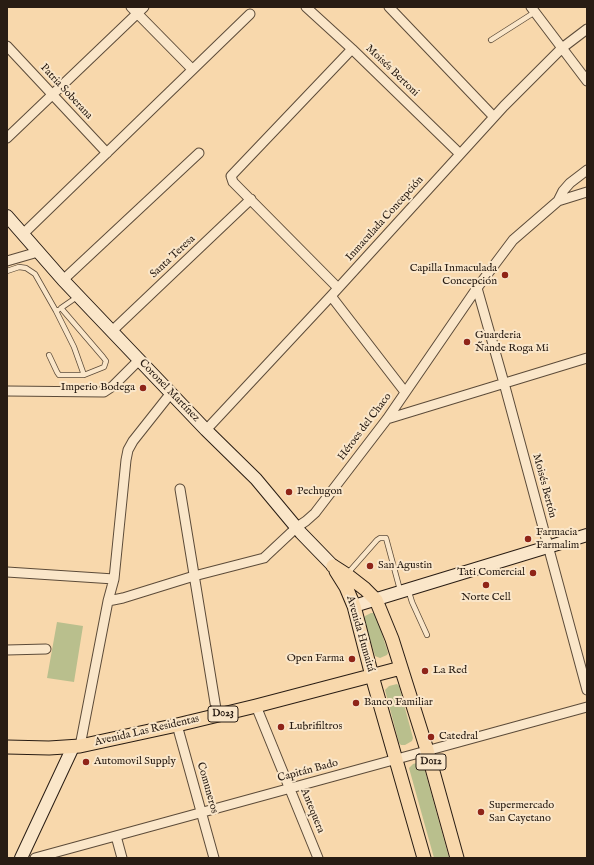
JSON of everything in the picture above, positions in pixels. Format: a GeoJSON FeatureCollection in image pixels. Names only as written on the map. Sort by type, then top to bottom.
{"type":"FeatureCollection","features":[{"type":"Feature","properties":{"kind":"main road","name":"Coronel Martínez"},"geometry":{"type":"LineString","coordinates":[[7,216],[63,280],[206,430],[256,480],[333,566]]}},
{"type":"Feature","properties":{"kind":"main road"},"geometry":{"type":"LineString","coordinates":[[354,606],[587,535]]}},
{"type":"Feature","properties":{"kind":"main road","name":"Avenida Humaitá"},"geometry":{"type":"LineString","coordinates":[[333,566],[366,589],[376,600],[392,639],[427,750],[457,858]]}},
{"type":"Feature","properties":{"kind":"main road","name":"Avenida Humaitá"},"geometry":{"type":"LineString","coordinates":[[333,566],[346,587],[354,606],[372,676],[397,759],[424,858]]}},
{"type":"Feature","properties":{"kind":"main road","name":"Avenida Las Residentas"},"geometry":{"type":"LineString","coordinates":[[7,747],[77,747],[256,706],[401,668]]}},
{"type":"Feature","properties":{"kind":"main road"},"geometry":{"type":"LineString","coordinates":[[21,858],[77,747]]}},
{"type":"Feature","properties":{"kind":"street","name":"Moisés Bertoni"},"geometry":{"type":"LineString","coordinates":[[306,7],[352,49],[460,154]]}},
{"type":"Feature","properties":{"kind":"street"},"geometry":{"type":"LineString","coordinates":[[389,7],[494,117]]}},
{"type":"Feature","properties":{"kind":"street"},"geometry":{"type":"LineString","coordinates":[[7,138],[138,9],[192,69]]}},
{"type":"Feature","properties":{"kind":"street"},"geometry":{"type":"LineString","coordinates":[[533,10],[587,81]]}},
{"type":"Feature","properties":{"kind":"street"},"geometry":{"type":"LineString","coordinates":[[23,234],[250,14]]}},
{"type":"Feature","properties":{"kind":"street","name":"Inmaculada Concepción"},"geometry":{"type":"LineString","coordinates":[[206,430],[331,296],[494,117],[562,48],[587,29]]}},
{"type":"Feature","properties":{"kind":"street","name":"Patria Soberana"},"geometry":{"type":"LineString","coordinates":[[7,46],[107,153]]}},
{"type":"Feature","properties":{"kind":"street"},"geometry":{"type":"LineString","coordinates":[[338,288],[233,182],[231,176],[352,49]]}},
{"type":"Feature","properties":{"kind":"street"},"geometry":{"type":"LineString","coordinates":[[63,280],[199,154]]}},
{"type":"Feature","properties":{"kind":"street"},"geometry":{"type":"LineString","coordinates":[[558,201],[563,191],[570,183],[587,170]]}},
{"type":"Feature","properties":{"kind":"street","name":"Héroes del Chaco"},"geometry":{"type":"LineString","coordinates":[[108,601],[194,576],[264,558],[297,527],[306,522],[315,513],[387,419],[477,288],[513,240],[558,201],[587,192]]}},
{"type":"Feature","properties":{"kind":"street","name":"Santa Teresa"},"geometry":{"type":"LineString","coordinates":[[112,331],[251,199]]}},
{"type":"Feature","properties":{"kind":"street"},"geometry":{"type":"LineString","coordinates":[[7,261],[38,252]]}},
{"type":"Feature","properties":{"kind":"street","name":"Moisés Bertón"},"geometry":{"type":"LineString","coordinates":[[477,288],[587,690]]}},
{"type":"Feature","properties":{"kind":"street"},"geometry":{"type":"LineString","coordinates":[[331,296],[405,392]]}},
{"type":"Feature","properties":{"kind":"street"},"geometry":{"type":"LineString","coordinates":[[387,419],[587,358]]}},
{"type":"Feature","properties":{"kind":"street"},"geometry":{"type":"LineString","coordinates":[[7,391],[104,392],[113,386],[140,360]]}},
{"type":"Feature","properties":{"kind":"street"},"geometry":{"type":"LineString","coordinates":[[77,747],[114,579],[128,450],[171,393]]}},
{"type":"Feature","properties":{"kind":"street"},"geometry":{"type":"LineString","coordinates":[[180,489],[217,715]]}},
{"type":"Feature","properties":{"kind":"street"},"geometry":{"type":"LineString","coordinates":[[7,572],[114,579]]}},
{"type":"Feature","properties":{"kind":"street"},"geometry":{"type":"LineString","coordinates":[[7,650],[46,649]]}},
{"type":"Feature","properties":{"kind":"street","name":"Antequera"},"geometry":{"type":"LineString","coordinates":[[256,706],[318,858]]}},
{"type":"Feature","properties":{"kind":"street","name":"Capitán Bado"},"geometry":{"type":"LineString","coordinates":[[35,858],[587,707]]}},
{"type":"Feature","properties":{"kind":"street","name":"Comuneros"},"geometry":{"type":"LineString","coordinates":[[177,725],[214,858]]}},
{"type":"Feature","properties":{"kind":"street"},"geometry":{"type":"LineString","coordinates":[[116,836],[122,858]]}},
{"type":"Feature","properties":{"kind":"lane"},"geometry":{"type":"LineString","coordinates":[[491,40],[533,10]]}},
{"type":"Feature","properties":{"kind":"lane"},"geometry":{"type":"LineString","coordinates":[[7,271],[19,267],[26,268],[35,274],[74,347],[84,375]]}},
{"type":"Feature","properties":{"kind":"lane"},"geometry":{"type":"LineString","coordinates":[[56,311],[78,296]]}},
{"type":"Feature","properties":{"kind":"lane"},"geometry":{"type":"LineString","coordinates":[[49,354],[59,375],[84,375],[104,367],[106,361],[61,308]]}},
{"type":"Feature","properties":{"kind":"lane"},"geometry":{"type":"LineString","coordinates":[[347,575],[377,540],[380,538],[386,538],[404,591],[412,602],[426,635]]}},
{"type":"Feature","properties":{"kind":"green space"},"geometry":{"type":"Polygon","coordinates":[[[371,613],[376,615],[388,653],[380,658],[375,656],[364,619],[365,616],[371,613]]]}},
{"type":"Feature","properties":{"kind":"green space"},"geometry":{"type":"Polygon","coordinates":[[[57,622],[83,626],[74,682],[47,678],[57,622]]]}},
{"type":"Feature","properties":{"kind":"green space"},"geometry":{"type":"Polygon","coordinates":[[[397,684],[399,686],[413,738],[412,741],[405,745],[401,745],[399,743],[385,690],[389,686],[397,684]]]}},
{"type":"Feature","properties":{"kind":"green space"},"geometry":{"type":"Polygon","coordinates":[[[421,762],[423,764],[449,858],[434,858],[409,768],[413,764],[421,762]]]}},
{"type":"Feature","properties":{"kind":"place","name":"Capilla Inmaculada Concepción"},"geometry":{"type":"Point","coordinates":[505,275]}},
{"type":"Feature","properties":{"kind":"place","name":"Guarderia Ñande Roga Mi"},"geometry":{"type":"Point","coordinates":[467,342]}},
{"type":"Feature","properties":{"kind":"place","name":"Imperio Bodega"},"geometry":{"type":"Point","coordinates":[143,388]}},
{"type":"Feature","properties":{"kind":"place","name":"Pechugon"},"geometry":{"type":"Point","coordinates":[289,492]}},
{"type":"Feature","properties":{"kind":"place","name":"Farmacia Farmalim"},"geometry":{"type":"Point","coordinates":[528,539]}},
{"type":"Feature","properties":{"kind":"place","name":"San Agustin"},"geometry":{"type":"Point","coordinates":[370,566]}},
{"type":"Feature","properties":{"kind":"place","name":"Tati Comercial"},"geometry":{"type":"Point","coordinates":[533,573]}},
{"type":"Feature","properties":{"kind":"place","name":"Norte Cell"},"geometry":{"type":"Point","coordinates":[486,585]}},
{"type":"Feature","properties":{"kind":"place","name":"Open Farma"},"geometry":{"type":"Point","coordinates":[352,659]}},
{"type":"Feature","properties":{"kind":"place","name":"La Red"},"geometry":{"type":"Point","coordinates":[425,671]}},
{"type":"Feature","properties":{"kind":"place","name":"Banco Familiar"},"geometry":{"type":"Point","coordinates":[356,703]}},
{"type":"Feature","properties":{"kind":"place","name":"Lubrifiltros"},"geometry":{"type":"Point","coordinates":[281,727]}},
{"type":"Feature","properties":{"kind":"place","name":"Catedral"},"geometry":{"type":"Point","coordinates":[431,737]}},
{"type":"Feature","properties":{"kind":"place","name":"Automovil Supply"},"geometry":{"type":"Point","coordinates":[86,762]}},
{"type":"Feature","properties":{"kind":"place","name":"Supermercado San Cayetano"},"geometry":{"type":"Point","coordinates":[481,812]}}]}
